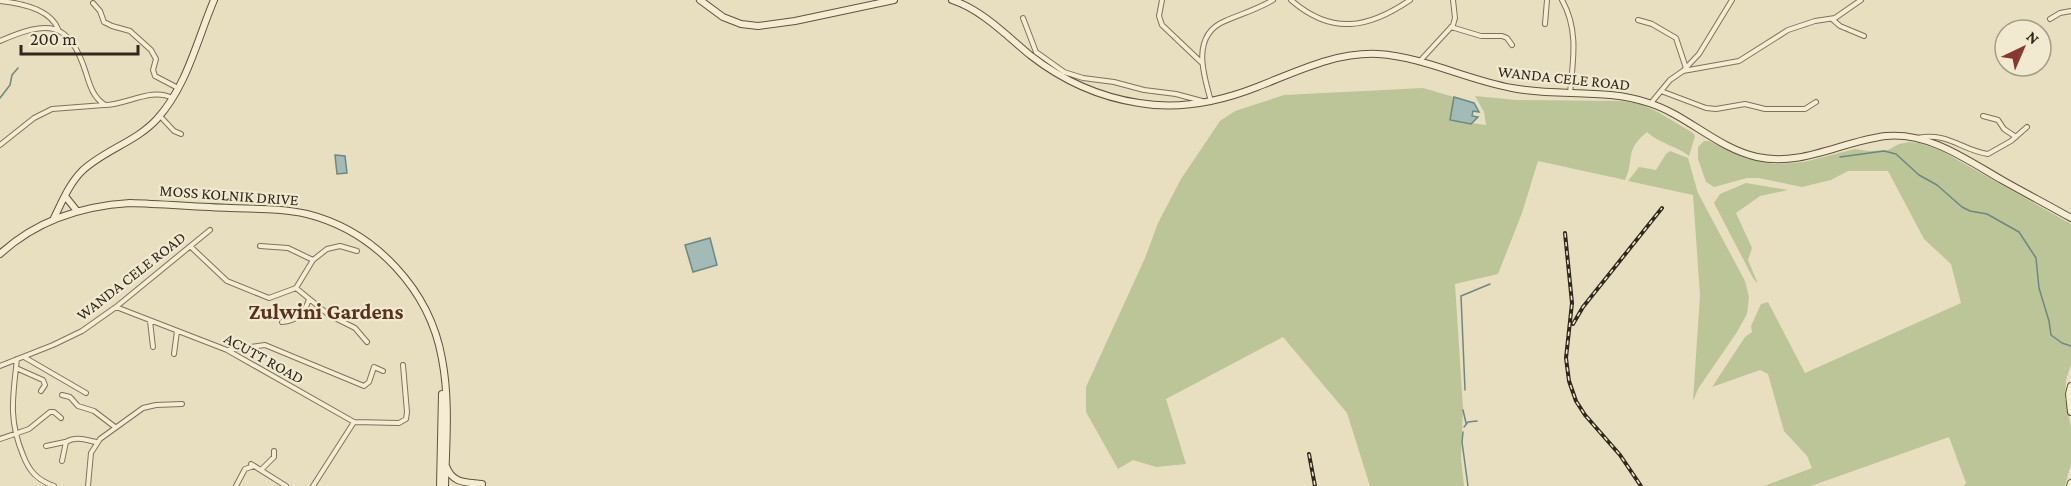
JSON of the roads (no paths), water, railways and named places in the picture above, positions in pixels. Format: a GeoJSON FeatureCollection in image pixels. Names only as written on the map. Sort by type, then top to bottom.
{"type":"FeatureCollection","features":[{"type":"Feature","properties":{"kind":"street"},"geometry":{"type":"LineString","coordinates":[[54,218],[73,181],[84,169],[140,134],[160,116],[173,99],[214,0]]}},
{"type":"Feature","properties":{"kind":"street"},"geometry":{"type":"LineString","coordinates":[[700,0],[723,17],[741,24],[758,26],[795,21],[894,0]]}},
{"type":"Feature","properties":{"kind":"street","name":"WANDA CELE ROAD"},"geometry":{"type":"LineString","coordinates":[[952,0],[977,12],[1047,68],[1099,94],[1125,101],[1154,105],[1190,105],[1255,88],[1324,61],[1378,54],[1419,62],[1505,87],[1614,95],[1651,103],[1733,148],[1750,155],[1770,159],[1802,157],[1884,137],[1916,138],[1943,147],[2071,218]]}},
{"type":"Feature","properties":{"kind":"street"},"geometry":{"type":"LineString","coordinates":[[1162,0],[1160,21],[1179,43],[1203,64]]}},
{"type":"Feature","properties":{"kind":"street"},"geometry":{"type":"LineString","coordinates":[[1023,18],[1036,52],[1064,72],[1144,90],[1176,94],[1195,100],[1211,100],[1203,64],[1203,44],[1212,29],[1221,22],[1273,0]]}},
{"type":"Feature","properties":{"kind":"street"},"geometry":{"type":"LineString","coordinates":[[1291,0],[1320,18],[1345,24],[1378,19],[1410,0]]}},
{"type":"Feature","properties":{"kind":"street"},"geometry":{"type":"LineString","coordinates":[[1419,62],[1451,27],[1455,18],[1453,0]]}},
{"type":"Feature","properties":{"kind":"street"},"geometry":{"type":"LineString","coordinates":[[1545,24],[1547,0]]}},
{"type":"Feature","properties":{"kind":"street"},"geometry":{"type":"LineString","coordinates":[[1562,0],[1570,18],[1574,36],[1570,93]]}},
{"type":"Feature","properties":{"kind":"street"},"geometry":{"type":"LineString","coordinates":[[1651,103],[1670,80],[1685,70],[1699,54],[1732,0]]}},
{"type":"Feature","properties":{"kind":"street"},"geometry":{"type":"LineString","coordinates":[[1685,70],[1732,63],[1752,54],[1792,28],[1818,20],[1832,19],[1861,0]]}},
{"type":"Feature","properties":{"kind":"street"},"geometry":{"type":"LineString","coordinates":[[0,1],[16,2],[48,15],[74,45],[94,96],[105,105]]}},
{"type":"Feature","properties":{"kind":"street"},"geometry":{"type":"LineString","coordinates":[[93,3],[100,11],[104,22],[130,31],[154,53],[155,76],[178,88]]}},
{"type":"Feature","properties":{"kind":"street"},"geometry":{"type":"LineString","coordinates":[[2052,18],[2060,13],[2071,11]]}},
{"type":"Feature","properties":{"kind":"street"},"geometry":{"type":"LineString","coordinates":[[1832,19],[1840,26],[1863,36]]}},
{"type":"Feature","properties":{"kind":"street"},"geometry":{"type":"LineString","coordinates":[[1638,20],[1652,24],[1676,38],[1685,70]]}},
{"type":"Feature","properties":{"kind":"street"},"geometry":{"type":"LineString","coordinates":[[1451,27],[1481,36],[1502,36],[1512,45]]}},
{"type":"Feature","properties":{"kind":"street"},"geometry":{"type":"LineString","coordinates":[[0,41],[28,32],[58,29]]}},
{"type":"Feature","properties":{"kind":"street"},"geometry":{"type":"LineString","coordinates":[[1661,91],[1712,109],[1745,104],[1765,109],[1805,109],[1816,102]]}},
{"type":"Feature","properties":{"kind":"street"},"geometry":{"type":"LineString","coordinates":[[0,145],[34,118],[52,109],[113,105],[158,94],[173,99]]}},
{"type":"Feature","properties":{"kind":"street"},"geometry":{"type":"LineString","coordinates":[[160,116],[181,134]]}},
{"type":"Feature","properties":{"kind":"street"},"geometry":{"type":"LineString","coordinates":[[1983,116],[1998,120],[2004,129],[2016,136]]}},
{"type":"Feature","properties":{"kind":"street"},"geometry":{"type":"LineString","coordinates":[[1916,138],[1927,136],[1944,138],[1988,154],[2027,127]]}},
{"type":"Feature","properties":{"kind":"street"},"geometry":{"type":"LineString","coordinates":[[65,196],[77,211]]}},
{"type":"Feature","properties":{"kind":"street","name":"MOSS KOLNIK DRIVE"},"geometry":{"type":"LineString","coordinates":[[0,254],[18,239],[54,218],[108,204],[262,209],[308,214],[361,237],[380,251],[399,270],[421,304],[435,334],[442,356],[445,386],[445,486]]}},
{"type":"Feature","properties":{"kind":"street","name":"WANDA CELE ROAD"},"geometry":{"type":"LineString","coordinates":[[0,366],[82,331],[116,307],[210,230]]}},
{"type":"Feature","properties":{"kind":"street"},"geometry":{"type":"LineString","coordinates":[[260,246],[288,248],[313,260]]}},
{"type":"Feature","properties":{"kind":"street"},"geometry":{"type":"LineString","coordinates":[[191,247],[227,280],[266,297],[274,297],[296,288],[313,260],[322,251],[335,246],[348,247],[357,251]]}},
{"type":"Feature","properties":{"kind":"street"},"geometry":{"type":"LineString","coordinates":[[296,288],[333,318],[355,328],[368,342]]}},
{"type":"Feature","properties":{"kind":"street"},"geometry":{"type":"LineString","coordinates":[[282,322],[289,322],[299,317],[309,299]]}},
{"type":"Feature","properties":{"kind":"street","name":"ACUTT ROAD"},"geometry":{"type":"LineString","coordinates":[[116,307],[228,350],[354,422],[399,423],[406,419],[403,365]]}},
{"type":"Feature","properties":{"kind":"street"},"geometry":{"type":"LineString","coordinates":[[150,321],[153,347]]}},
{"type":"Feature","properties":{"kind":"street"},"geometry":{"type":"LineString","coordinates":[[174,354],[177,331]]}},
{"type":"Feature","properties":{"kind":"street"},"geometry":{"type":"LineString","coordinates":[[228,350],[265,345],[364,386],[369,382],[374,367],[383,371]]}},
{"type":"Feature","properties":{"kind":"street","name":"MOSS KOLNIK DRIVE"},"geometry":{"type":"LineString","coordinates":[[439,349],[442,402],[440,486]]}},
{"type":"Feature","properties":{"kind":"street"},"geometry":{"type":"LineString","coordinates":[[23,357],[86,393]]}},
{"type":"Feature","properties":{"kind":"street"},"geometry":{"type":"LineString","coordinates":[[17,359],[12,410],[15,435],[29,468],[37,478],[54,486]]}},
{"type":"Feature","properties":{"kind":"street"},"geometry":{"type":"LineString","coordinates":[[16,368],[43,380],[45,385],[41,391]]}},
{"type":"Feature","properties":{"kind":"street"},"geometry":{"type":"LineString","coordinates":[[2071,386],[2069,394],[2071,412]]}},
{"type":"Feature","properties":{"kind":"street"},"geometry":{"type":"LineString","coordinates":[[63,395],[77,405],[94,411],[115,428]]}},
{"type":"Feature","properties":{"kind":"street"},"geometry":{"type":"LineString","coordinates":[[88,486],[89,461],[92,447],[96,442],[139,410],[148,406],[182,404]]}},
{"type":"Feature","properties":{"kind":"street"},"geometry":{"type":"LineString","coordinates":[[0,439],[33,427],[51,412],[61,418]]}},
{"type":"Feature","properties":{"kind":"street"},"geometry":{"type":"LineString","coordinates":[[313,486],[354,422]]}},
{"type":"Feature","properties":{"kind":"street"},"geometry":{"type":"LineString","coordinates":[[46,446],[76,439],[96,442]]}},
{"type":"Feature","properties":{"kind":"street"},"geometry":{"type":"LineString","coordinates":[[62,461],[66,442]]}},
{"type":"Feature","properties":{"kind":"street"},"geometry":{"type":"LineString","coordinates":[[261,470],[274,458],[274,451]]}},
{"type":"Feature","properties":{"kind":"street"},"geometry":{"type":"LineString","coordinates":[[445,462],[450,475],[455,479],[482,484]]}},
{"type":"Feature","properties":{"kind":"street"},"geometry":{"type":"LineString","coordinates":[[237,486],[245,469],[253,465],[286,486]]}},
{"type":"Feature","properties":{"kind":"street"},"geometry":{"type":"LineString","coordinates":[[37,478],[38,486]]}},
{"type":"Feature","properties":{"kind":"water"},"geometry":{"type":"Polygon","coordinates":[[[1454,97],[1474,103],[1479,112],[1473,111],[1472,116],[1478,117],[1471,124],[1450,120],[1454,97]]]}},
{"type":"Feature","properties":{"kind":"water"},"geometry":{"type":"Polygon","coordinates":[[[335,155],[345,156],[347,173],[337,174],[335,155]]]}},
{"type":"Feature","properties":{"kind":"water"},"geometry":{"type":"Polygon","coordinates":[[[710,238],[717,265],[693,272],[685,245],[710,238]]]}},
{"type":"Feature","properties":{"kind":"waterway"},"geometry":{"type":"LineString","coordinates":[[0,98],[10,85],[12,75],[18,68]]}},
{"type":"Feature","properties":{"kind":"waterway"},"geometry":{"type":"LineString","coordinates":[[1840,157],[1884,151],[1896,154],[1919,175],[1937,185],[1962,207],[1987,214],[2019,232],[2036,258],[2039,288],[2051,335],[2071,346]]}},
{"type":"Feature","properties":{"kind":"waterway"},"geometry":{"type":"LineString","coordinates":[[1465,390],[1461,296],[1490,284]]}},
{"type":"Feature","properties":{"kind":"waterway"},"geometry":{"type":"LineString","coordinates":[[1463,410],[1466,423]]}},
{"type":"Feature","properties":{"kind":"waterway"},"geometry":{"type":"LineString","coordinates":[[1464,427],[1468,422],[1477,421]]}},
{"type":"Feature","properties":{"kind":"waterway"},"geometry":{"type":"LineString","coordinates":[[1463,432],[1462,442],[1468,486]]}},
{"type":"Feature","properties":{"kind":"railway"},"geometry":{"type":"LineString","coordinates":[[1573,324],[1583,307],[1662,208]]}},
{"type":"Feature","properties":{"kind":"railway"},"geometry":{"type":"LineString","coordinates":[[1565,233],[1572,303],[1566,358],[1569,381],[1576,401],[1585,415],[1620,455],[1641,486]]}},
{"type":"Feature","properties":{"kind":"railway"},"geometry":{"type":"LineString","coordinates":[[1309,454],[1315,486]]}},
{"type":"Feature","properties":{"kind":"district","name":"Zulwini Gardens"},"geometry":{"type":"Point","coordinates":[326,311]}}]}
